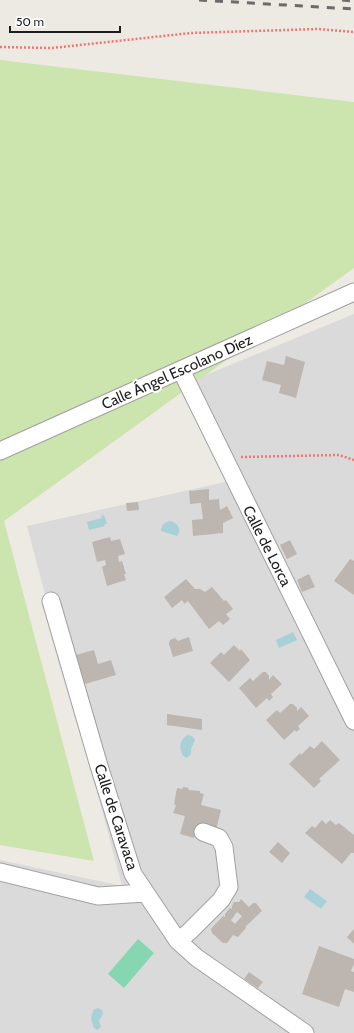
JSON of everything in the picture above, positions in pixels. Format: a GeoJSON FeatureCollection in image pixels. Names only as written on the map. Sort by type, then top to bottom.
{"type":"FeatureCollection","features":[{"type":"Feature","properties":{"kind":"street","name":"Calle Ángel Escolano Díez"},"geometry":{"type":"LineString","coordinates":[[0,451],[354,292]]}},
{"type":"Feature","properties":{"kind":"street","name":"Calle de Lorca"},"geometry":{"type":"LineString","coordinates":[[181,370],[223,458],[354,721]]}},
{"type":"Feature","properties":{"kind":"street","name":"Calle de Caravaca"},"geometry":{"type":"LineString","coordinates":[[52,601],[99,766],[133,874],[178,941],[197,958],[304,1033]]}},
{"type":"Feature","properties":{"kind":"street"},"geometry":{"type":"LineString","coordinates":[[178,941],[221,900],[229,887],[224,847],[219,838],[202,832]]}},
{"type":"Feature","properties":{"kind":"street"},"geometry":{"type":"LineString","coordinates":[[0,872],[98,896],[145,893]]}},
{"type":"Feature","properties":{"kind":"path"},"geometry":{"type":"LineString","coordinates":[[0,47],[52,48],[191,33],[318,29],[354,32]]}},
{"type":"Feature","properties":{"kind":"path"},"geometry":{"type":"LineString","coordinates":[[223,458],[340,455],[354,460]]}},
{"type":"Feature","properties":{"kind":"shaded area"},"geometry":{"type":"Polygon","coordinates":[[[354,314],[354,1033],[0,1033],[0,860],[122,886],[27,526],[230,481],[196,379],[354,314]]]}},
{"type":"Feature","properties":{"kind":"green space"},"geometry":{"type":"Polygon","coordinates":[[[0,60],[354,102],[354,268],[4,521],[94,861],[0,845],[0,60]]]}},
{"type":"Feature","properties":{"kind":"green space"},"geometry":{"type":"Polygon","coordinates":[[[138,939],[154,953],[124,988],[108,974],[138,939]]]}},
{"type":"Feature","properties":{"kind":"water"},"geometry":{"type":"Polygon","coordinates":[[[104,515],[107,524],[104,524],[105,526],[89,530],[87,522],[102,518],[101,516],[104,515]]]}},
{"type":"Feature","properties":{"kind":"water"},"geometry":{"type":"Polygon","coordinates":[[[170,521],[175,523],[179,529],[177,536],[161,531],[164,524],[170,521]]]}},
{"type":"Feature","properties":{"kind":"water"},"geometry":{"type":"Polygon","coordinates":[[[293,632],[297,640],[279,648],[276,640],[293,632]]]}},
{"type":"Feature","properties":{"kind":"water"},"geometry":{"type":"Polygon","coordinates":[[[187,735],[192,736],[195,740],[191,749],[191,754],[187,758],[183,756],[180,747],[182,740],[187,735]]]}},
{"type":"Feature","properties":{"kind":"water"},"geometry":{"type":"Polygon","coordinates":[[[310,889],[327,901],[321,909],[304,897],[310,889]]]}},
{"type":"Feature","properties":{"kind":"water"},"geometry":{"type":"Polygon","coordinates":[[[98,1008],[102,1010],[103,1014],[99,1021],[101,1027],[97,1030],[94,1028],[91,1019],[93,1010],[98,1008]]]}},
{"type":"Feature","properties":{"kind":"building"},"geometry":{"type":"Polygon","coordinates":[[[286,356],[305,362],[296,398],[279,393],[281,385],[262,380],[267,361],[284,365],[286,356]]]}},
{"type":"Feature","properties":{"kind":"building"},"geometry":{"type":"Polygon","coordinates":[[[209,489],[209,500],[219,499],[220,510],[227,506],[233,518],[223,523],[223,533],[193,536],[192,520],[203,519],[201,503],[190,504],[189,491],[209,489]]]}},
{"type":"Feature","properties":{"kind":"building"},"geometry":{"type":"Polygon","coordinates":[[[138,502],[139,510],[127,511],[126,503],[138,502]]]}},
{"type":"Feature","properties":{"kind":"building"},"geometry":{"type":"Polygon","coordinates":[[[110,537],[111,541],[120,539],[125,554],[118,556],[119,562],[122,561],[126,574],[124,574],[126,580],[107,586],[102,567],[106,565],[105,560],[97,562],[92,542],[110,537]]]}},
{"type":"Feature","properties":{"kind":"building"},"geometry":{"type":"Polygon","coordinates":[[[290,540],[297,554],[287,559],[280,545],[290,540]]]}},
{"type":"Feature","properties":{"kind":"building"},"geometry":{"type":"Polygon","coordinates":[[[350,559],[354,561],[354,595],[334,581],[350,559]]]}},
{"type":"Feature","properties":{"kind":"building"},"geometry":{"type":"Polygon","coordinates":[[[309,574],[315,587],[302,592],[297,580],[309,574]]]}},
{"type":"Feature","properties":{"kind":"building"},"geometry":{"type":"Polygon","coordinates":[[[186,579],[195,589],[200,589],[205,592],[212,587],[233,609],[226,614],[230,619],[223,625],[219,621],[209,629],[188,601],[184,604],[182,600],[172,608],[164,597],[186,579]]]}},
{"type":"Feature","properties":{"kind":"building"},"geometry":{"type":"Polygon","coordinates":[[[189,637],[193,651],[173,657],[169,644],[170,640],[175,638],[178,641],[189,637]]]}},
{"type":"Feature","properties":{"kind":"building"},"geometry":{"type":"Polygon","coordinates":[[[234,645],[240,651],[241,649],[250,660],[229,682],[210,663],[221,652],[224,655],[234,645]]]}},
{"type":"Feature","properties":{"kind":"building"},"geometry":{"type":"Polygon","coordinates":[[[94,650],[98,664],[111,660],[116,675],[85,684],[76,655],[94,650]]]}},
{"type":"Feature","properties":{"kind":"building"},"geometry":{"type":"Polygon","coordinates":[[[263,672],[266,672],[269,676],[269,680],[273,675],[282,684],[271,694],[273,697],[269,701],[267,698],[256,708],[239,688],[250,678],[253,681],[263,672]]]}},
{"type":"Feature","properties":{"kind":"building"},"geometry":{"type":"Polygon","coordinates":[[[290,704],[293,704],[297,708],[297,711],[301,707],[309,716],[298,726],[300,729],[296,732],[295,730],[284,740],[266,720],[277,710],[280,713],[290,704]]]}},
{"type":"Feature","properties":{"kind":"building"},"geometry":{"type":"Polygon","coordinates":[[[167,714],[202,719],[202,730],[167,725],[167,714]]]}},
{"type":"Feature","properties":{"kind":"building"},"geometry":{"type":"Polygon","coordinates":[[[322,741],[340,760],[319,779],[321,781],[314,788],[289,764],[310,746],[314,749],[322,741]]]}},
{"type":"Feature","properties":{"kind":"building"},"geometry":{"type":"Polygon","coordinates":[[[183,787],[189,788],[188,790],[200,791],[200,793],[204,794],[201,805],[221,810],[216,830],[197,826],[194,838],[180,834],[185,816],[173,813],[176,805],[174,804],[177,788],[182,789],[183,787]]]}},
{"type":"Feature","properties":{"kind":"building"},"geometry":{"type":"Polygon","coordinates":[[[322,820],[326,824],[330,820],[336,825],[339,823],[354,835],[354,853],[351,853],[342,864],[305,833],[312,826],[315,828],[322,820]]]}},
{"type":"Feature","properties":{"kind":"building"},"geometry":{"type":"Polygon","coordinates":[[[278,842],[290,853],[282,863],[269,852],[278,842]]]}},
{"type":"Feature","properties":{"kind":"building"},"geometry":{"type":"Polygon","coordinates":[[[241,899],[249,907],[253,903],[256,903],[262,911],[246,926],[238,937],[233,935],[227,943],[223,943],[212,933],[211,929],[223,916],[225,917],[225,914],[230,908],[232,909],[234,902],[239,902],[241,899]],[[237,912],[231,920],[235,924],[242,916],[237,912]]]}},
{"type":"Feature","properties":{"kind":"building"},"geometry":{"type":"Polygon","coordinates":[[[354,929],[354,944],[347,937],[354,929]]]}},
{"type":"Feature","properties":{"kind":"building"},"geometry":{"type":"Polygon","coordinates":[[[319,946],[354,959],[354,964],[351,971],[354,972],[354,992],[345,989],[339,1007],[302,994],[319,946]]]}},
{"type":"Feature","properties":{"kind":"building"},"geometry":{"type":"Polygon","coordinates":[[[249,972],[263,982],[258,988],[244,979],[249,972]]]}},
{"type":"Feature","properties":{"kind":"railway"},"geometry":{"type":"LineString","coordinates":[[199,0],[354,9]]}},
{"type":"Feature","properties":{"kind":"railway"},"geometry":{"type":"LineString","coordinates":[[342,0],[354,1]]}}]}
